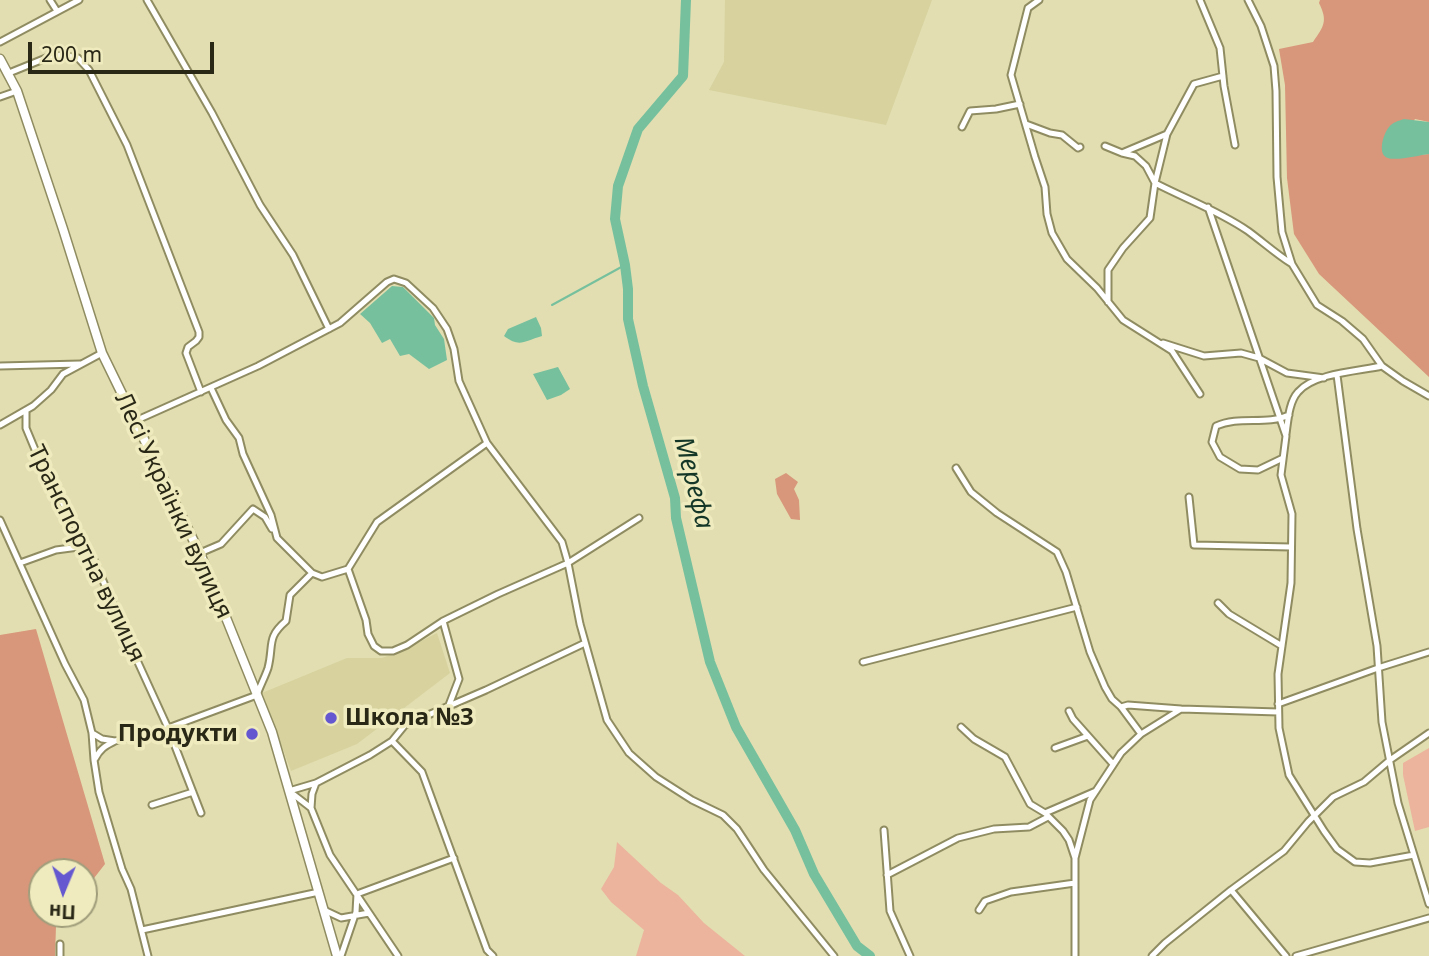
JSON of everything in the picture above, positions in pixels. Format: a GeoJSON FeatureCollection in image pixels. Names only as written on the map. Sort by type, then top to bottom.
{"type":"FeatureCollection","features":[{"type":"Feature","properties":{"kind":"street"},"geometry":{"type":"LineString","coordinates":[[50,0],[57,11]]}},
{"type":"Feature","properties":{"kind":"street"},"geometry":{"type":"LineString","coordinates":[[0,42],[79,0]]}},
{"type":"Feature","properties":{"kind":"street"},"geometry":{"type":"LineString","coordinates":[[147,0],[212,113],[260,205],[293,255],[329,329]]}},
{"type":"Feature","properties":{"kind":"street"},"geometry":{"type":"LineString","coordinates":[[1039,0],[1028,8],[1011,75],[1045,187],[1046,214],[1052,233],[1068,259],[1123,320],[1172,351],[1200,394]]}},
{"type":"Feature","properties":{"kind":"street"},"geometry":{"type":"LineString","coordinates":[[1200,0],[1220,48],[1236,145]]}},
{"type":"Feature","properties":{"kind":"street"},"geometry":{"type":"LineString","coordinates":[[1248,0],[1261,26],[1274,66],[1277,177],[1283,232],[1292,264],[1317,305],[1363,339],[1382,366],[1429,396]]}},
{"type":"Feature","properties":{"kind":"street"},"geometry":{"type":"LineString","coordinates":[[9,73],[46,58],[62,55],[78,58],[89,70],[127,145],[198,332],[199,337],[188,347],[186,353],[201,392]]}},
{"type":"Feature","properties":{"kind":"street","name":"Лесі Українки вулиця"},"geometry":{"type":"LineString","coordinates":[[0,60],[17,91],[102,353],[200,553],[272,732],[339,956]]}},
{"type":"Feature","properties":{"kind":"street"},"geometry":{"type":"LineString","coordinates":[[1108,302],[1108,270],[1150,218],[1167,134],[1194,84],[1223,76]]}},
{"type":"Feature","properties":{"kind":"street"},"geometry":{"type":"LineString","coordinates":[[0,97],[17,91]]}},
{"type":"Feature","properties":{"kind":"street"},"geometry":{"type":"LineString","coordinates":[[962,127],[970,110],[996,109],[1020,104]]}},
{"type":"Feature","properties":{"kind":"street"},"geometry":{"type":"LineString","coordinates":[[1026,124],[1062,135],[1080,147]]}},
{"type":"Feature","properties":{"kind":"street"},"geometry":{"type":"LineString","coordinates":[[1122,153],[1167,134]]}},
{"type":"Feature","properties":{"kind":"street"},"geometry":{"type":"LineString","coordinates":[[1105,146],[1135,156],[1146,166],[1155,183],[1248,231],[1292,264]]}},
{"type":"Feature","properties":{"kind":"street"},"geometry":{"type":"LineString","coordinates":[[1208,208],[1286,436]]}},
{"type":"Feature","properties":{"kind":"street"},"geometry":{"type":"LineString","coordinates":[[135,421],[211,388],[340,323],[387,282],[394,279],[407,283],[433,308],[447,329],[454,349],[459,381],[487,443],[562,542],[585,643],[607,720],[629,753],[656,777],[691,800],[723,815],[737,829],[764,870],[834,956]]}},
{"type":"Feature","properties":{"kind":"street"},"geometry":{"type":"LineString","coordinates":[[1155,340],[1204,356],[1241,353],[1259,358],[1287,373],[1324,378]]}},
{"type":"Feature","properties":{"kind":"street"},"geometry":{"type":"LineString","coordinates":[[0,425],[26,410],[51,390],[63,374],[102,353]]}},
{"type":"Feature","properties":{"kind":"street"},"geometry":{"type":"LineString","coordinates":[[0,366],[83,363]]}},
{"type":"Feature","properties":{"kind":"street"},"geometry":{"type":"LineString","coordinates":[[1382,366],[1310,382],[1297,393],[1289,415],[1281,475],[1292,514],[1291,583],[1278,674],[1279,728],[1289,775],[1337,849],[1355,862],[1370,863],[1414,855]]}},
{"type":"Feature","properties":{"kind":"street"},"geometry":{"type":"LineString","coordinates":[[1337,374],[1357,529],[1377,646],[1382,722],[1398,803],[1428,899]]}},
{"type":"Feature","properties":{"kind":"street"},"geometry":{"type":"LineString","coordinates":[[211,388],[226,420],[239,438],[243,454],[271,515],[277,538]]}},
{"type":"Feature","properties":{"kind":"street","name":"Транспортна вулиця"},"geometry":{"type":"LineString","coordinates":[[26,410],[26,428],[41,464],[95,562],[168,728],[201,813]]}},
{"type":"Feature","properties":{"kind":"street"},"geometry":{"type":"LineString","coordinates":[[1283,458],[1258,470],[1240,469],[1220,457],[1212,442],[1216,426],[1228,421],[1280,419],[1289,415]]}},
{"type":"Feature","properties":{"kind":"street"},"geometry":{"type":"LineString","coordinates":[[200,553],[222,544],[253,509],[265,517],[277,538],[312,573],[322,577],[348,569],[377,523],[487,443]]}},
{"type":"Feature","properties":{"kind":"street"},"geometry":{"type":"LineString","coordinates":[[956,468],[971,492],[997,513],[1057,552],[1066,572],[1090,652],[1105,687],[1141,734]]}},
{"type":"Feature","properties":{"kind":"street"},"geometry":{"type":"LineString","coordinates":[[1189,497],[1194,545],[1291,547]]}},
{"type":"Feature","properties":{"kind":"street"},"geometry":{"type":"LineString","coordinates":[[348,569],[366,620],[368,635],[374,646],[381,651],[393,651],[443,621],[568,563],[639,518]]}},
{"type":"Feature","properties":{"kind":"street"},"geometry":{"type":"LineString","coordinates":[[0,520],[65,664],[84,699],[92,733],[99,792],[122,869],[131,889],[148,956]]}},
{"type":"Feature","properties":{"kind":"street"},"geometry":{"type":"LineString","coordinates":[[20,563],[56,550],[86,547]]}},
{"type":"Feature","properties":{"kind":"street"},"geometry":{"type":"LineString","coordinates":[[94,761],[99,750],[115,741],[168,728],[257,695],[268,668],[275,631],[286,621],[290,595],[312,573]]}},
{"type":"Feature","properties":{"kind":"street"},"geometry":{"type":"LineString","coordinates":[[1218,603],[1229,614],[1282,646]]}},
{"type":"Feature","properties":{"kind":"street"},"geometry":{"type":"LineString","coordinates":[[863,663],[1077,607]]}},
{"type":"Feature","properties":{"kind":"street"},"geometry":{"type":"LineString","coordinates":[[443,621],[459,679],[449,705]]}},
{"type":"Feature","properties":{"kind":"street"},"geometry":{"type":"LineString","coordinates":[[289,791],[316,783],[370,755],[392,741],[405,725],[585,643]]}},
{"type":"Feature","properties":{"kind":"street"},"geometry":{"type":"LineString","coordinates":[[1278,704],[1429,652]]}},
{"type":"Feature","properties":{"kind":"street"},"geometry":{"type":"LineString","coordinates":[[1121,707],[1128,705],[1278,712]]}},
{"type":"Feature","properties":{"kind":"street"},"geometry":{"type":"LineString","coordinates":[[1074,956],[1075,858],[1090,800],[1121,753],[1141,734],[1181,709]]}},
{"type":"Feature","properties":{"kind":"street"},"geometry":{"type":"LineString","coordinates":[[1069,711],[1113,764]]}},
{"type":"Feature","properties":{"kind":"street"},"geometry":{"type":"LineString","coordinates":[[961,727],[974,739],[1005,757],[1030,804],[1047,815],[1063,831],[1075,858]]}},
{"type":"Feature","properties":{"kind":"street"},"geometry":{"type":"LineString","coordinates":[[92,733],[102,739],[115,741]]}},
{"type":"Feature","properties":{"kind":"street"},"geometry":{"type":"LineString","coordinates":[[1152,956],[1283,851],[1333,797],[1364,782],[1429,733]]}},
{"type":"Feature","properties":{"kind":"street"},"geometry":{"type":"LineString","coordinates":[[1055,748],[1088,736]]}},
{"type":"Feature","properties":{"kind":"street"},"geometry":{"type":"LineString","coordinates":[[392,741],[422,772],[488,950],[493,956]]}},
{"type":"Feature","properties":{"kind":"street"},"geometry":{"type":"LineString","coordinates":[[316,783],[311,808],[330,855],[398,956]]}},
{"type":"Feature","properties":{"kind":"street"},"geometry":{"type":"LineString","coordinates":[[289,791],[311,808]]}},
{"type":"Feature","properties":{"kind":"street"},"geometry":{"type":"LineString","coordinates":[[887,875],[958,838],[994,829],[1029,827],[1096,791]]}},
{"type":"Feature","properties":{"kind":"street"},"geometry":{"type":"LineString","coordinates":[[152,805],[193,792]]}},
{"type":"Feature","properties":{"kind":"street"},"geometry":{"type":"LineString","coordinates":[[884,830],[890,911],[909,956]]}},
{"type":"Feature","properties":{"kind":"street"},"geometry":{"type":"LineString","coordinates":[[357,894],[454,858]]}},
{"type":"Feature","properties":{"kind":"street"},"geometry":{"type":"LineString","coordinates":[[979,910],[985,901],[1011,892],[1075,883]]}},
{"type":"Feature","properties":{"kind":"street"},"geometry":{"type":"LineString","coordinates":[[1422,883],[1429,887]]}},
{"type":"Feature","properties":{"kind":"street"},"geometry":{"type":"LineString","coordinates":[[1231,890],[1286,956]]}},
{"type":"Feature","properties":{"kind":"street"},"geometry":{"type":"LineString","coordinates":[[142,930],[319,892]]}},
{"type":"Feature","properties":{"kind":"street"},"geometry":{"type":"LineString","coordinates":[[339,956],[356,912],[357,894]]}},
{"type":"Feature","properties":{"kind":"street"},"geometry":{"type":"LineString","coordinates":[[324,910],[341,918],[369,914]]}},
{"type":"Feature","properties":{"kind":"street"},"geometry":{"type":"LineString","coordinates":[[1296,956],[1429,918]]}},
{"type":"Feature","properties":{"kind":"street"},"geometry":{"type":"LineString","coordinates":[[60,944],[60,956]]}},
{"type":"Feature","properties":{"kind":"shaded area"},"geometry":{"type":"Polygon","coordinates":[[[725,0],[932,0],[886,125],[709,90],[724,62],[725,0]]]}},
{"type":"Feature","properties":{"kind":"shaded area"},"geometry":{"type":"Polygon","coordinates":[[[1320,0],[1429,0],[1429,122],[1415,119],[1388,158],[1429,154],[1429,377],[1319,274],[1294,234],[1287,178],[1285,85],[1279,49],[1313,42],[1324,23],[1320,0]]]}},
{"type":"Feature","properties":{"kind":"shaded area"},"geometry":{"type":"Polygon","coordinates":[[[1404,119],[1429,122],[1429,154],[1397,159],[1385,156],[1382,144],[1387,130],[1392,124],[1404,119]]]}},
{"type":"Feature","properties":{"kind":"shaded area"},"geometry":{"type":"Polygon","coordinates":[[[392,286],[403,287],[434,318],[435,325],[444,339],[447,360],[429,369],[409,354],[400,356],[390,339],[382,343],[370,323],[360,314],[392,286]]]}},
{"type":"Feature","properties":{"kind":"shaded area"},"geometry":{"type":"Polygon","coordinates":[[[536,317],[542,336],[518,343],[504,336],[508,329],[536,317]]]}},
{"type":"Feature","properties":{"kind":"shaded area"},"geometry":{"type":"Polygon","coordinates":[[[558,367],[570,389],[547,400],[533,374],[558,367]]]}},
{"type":"Feature","properties":{"kind":"shaded area"},"geometry":{"type":"Polygon","coordinates":[[[786,473],[798,482],[794,489],[799,500],[800,520],[791,519],[777,494],[775,479],[786,473]]]}},
{"type":"Feature","properties":{"kind":"shaded area"},"geometry":{"type":"Polygon","coordinates":[[[36,629],[105,864],[98,873],[98,858],[28,858],[28,928],[56,928],[55,956],[0,956],[0,635],[36,629]]]}},
{"type":"Feature","properties":{"kind":"shaded area","name":"Школа №3"},"geometry":{"type":"Polygon","coordinates":[[[437,633],[450,673],[357,744],[291,771],[262,693],[347,658],[382,658],[437,633]]]}},
{"type":"Feature","properties":{"kind":"shaded area"},"geometry":{"type":"Polygon","coordinates":[[[1429,748],[1429,827],[1415,831],[1403,763],[1429,748]]]}},
{"type":"Feature","properties":{"kind":"shaded area"},"geometry":{"type":"Polygon","coordinates":[[[617,842],[678,895],[704,923],[745,956],[636,956],[644,930],[611,902],[601,889],[614,867],[617,842]]]}},
{"type":"Feature","properties":{"kind":"waterway","name":"Мерефа"},"geometry":{"type":"LineString","coordinates":[[686,0],[683,76],[638,129],[618,186],[615,219],[625,265],[628,319],[643,386],[675,498],[676,518],[710,662],[736,727],[795,830],[814,874],[857,946],[870,956]]}},
{"type":"Feature","properties":{"kind":"waterway"},"geometry":{"type":"LineString","coordinates":[[552,305],[625,265]]}},
{"type":"Feature","properties":{"kind":"place","name":"Школа №3"},"geometry":{"type":"Point","coordinates":[331,718]}},
{"type":"Feature","properties":{"kind":"place","name":"Продукти"},"geometry":{"type":"Point","coordinates":[252,734]}}]}
